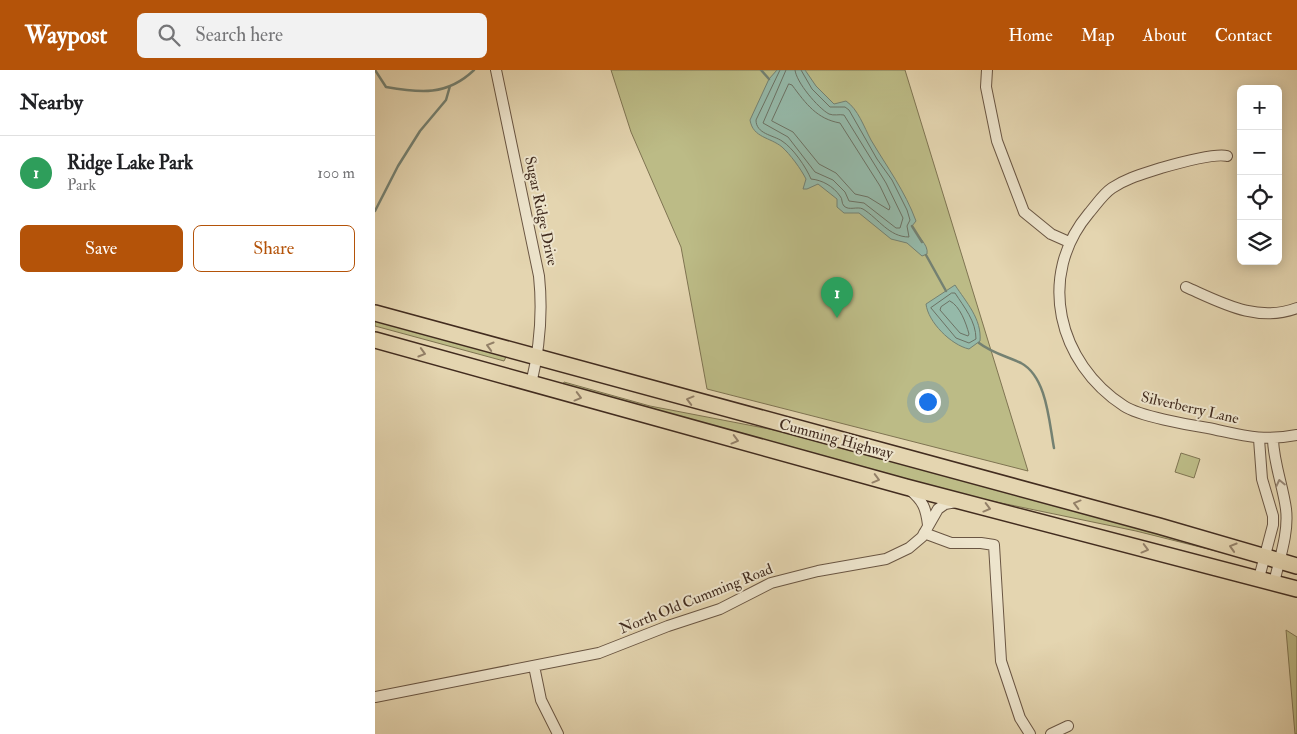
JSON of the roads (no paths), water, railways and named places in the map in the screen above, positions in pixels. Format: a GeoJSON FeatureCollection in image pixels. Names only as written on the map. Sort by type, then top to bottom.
{"type":"FeatureCollection","features":[{"type":"Feature","properties":{"kind":"highway","name":"Cumming Highway"},"geometry":{"type":"LineString","coordinates":[[375,313],[1297,566]]}},
{"type":"Feature","properties":{"kind":"highway","name":"Cumming Highway"},"geometry":{"type":"LineString","coordinates":[[375,340],[906,487],[1297,589]]}},
{"type":"Feature","properties":{"kind":"street","name":"Sugar Ridge Drive"},"geometry":{"type":"LineString","coordinates":[[496,70],[539,276],[542,323],[531,384]]}},
{"type":"Feature","properties":{"kind":"street"},"geometry":{"type":"LineString","coordinates":[[987,70],[986,87],[997,141],[1024,212],[1051,234],[1069,242]]}},
{"type":"Feature","properties":{"kind":"street","name":"Silverberry Lane"},"geometry":{"type":"LineString","coordinates":[[1227,156],[1170,166],[1130,178],[1110,189],[1079,225],[1069,242],[1062,266],[1059,308],[1067,339],[1089,376],[1126,408],[1178,422],[1259,439],[1273,440],[1297,435]]}},
{"type":"Feature","properties":{"kind":"street"},"geometry":{"type":"LineString","coordinates":[[1186,287],[1237,310],[1260,314],[1287,312],[1297,308]]}},
{"type":"Feature","properties":{"kind":"street"},"geometry":{"type":"LineString","coordinates":[[1259,439],[1263,479],[1273,524],[1272,559],[1266,580]]}},
{"type":"Feature","properties":{"kind":"street"},"geometry":{"type":"LineString","coordinates":[[1266,580],[1272,559],[1285,532],[1286,510],[1274,458],[1273,440]]}},
{"type":"Feature","properties":{"kind":"street"},"geometry":{"type":"LineString","coordinates":[[906,487],[921,500],[925,507],[926,529],[951,544],[981,543],[994,546],[1001,661],[1021,718],[1030,734]]}},
{"type":"Feature","properties":{"kind":"street","name":"North Old Cumming Road"},"geometry":{"type":"LineString","coordinates":[[375,697],[599,653],[668,626],[720,609],[771,584],[818,571],[886,559],[909,548],[926,529],[938,509],[945,504],[962,501]]}},
{"type":"Feature","properties":{"kind":"street"},"geometry":{"type":"LineString","coordinates":[[1269,504],[1284,501]]}},
{"type":"Feature","properties":{"kind":"street"},"geometry":{"type":"LineString","coordinates":[[534,666],[541,700],[558,734]]}},
{"type":"Feature","properties":{"kind":"street"},"geometry":{"type":"LineString","coordinates":[[1051,734],[1068,726]]}},
{"type":"Feature","properties":{"kind":"water"},"geometry":{"type":"Polygon","coordinates":[[[777,70],[805,70],[816,86],[834,104],[846,101],[850,104],[907,199],[916,221],[912,226],[924,243],[927,254],[922,256],[907,243],[891,239],[859,213],[844,213],[837,207],[837,199],[818,184],[803,189],[806,179],[792,158],[782,147],[758,134],[750,120],[769,79],[777,70]]]}},
{"type":"Feature","properties":{"kind":"water"},"geometry":{"type":"Polygon","coordinates":[[[955,285],[976,318],[980,333],[980,341],[969,349],[955,343],[941,332],[931,318],[926,304],[955,285]]]}},
{"type":"Feature","properties":{"kind":"waterway"},"geometry":{"type":"LineString","coordinates":[[375,70],[386,87],[410,91],[443,88],[454,84],[474,70]]}},
{"type":"Feature","properties":{"kind":"waterway"},"geometry":{"type":"LineString","coordinates":[[761,70],[769,79]]}},
{"type":"Feature","properties":{"kind":"waterway"},"geometry":{"type":"LineString","coordinates":[[375,211],[398,166],[420,131],[446,100],[450,86]]}},
{"type":"Feature","properties":{"kind":"waterway"},"geometry":{"type":"LineString","coordinates":[[912,226],[922,242]]}},
{"type":"Feature","properties":{"kind":"waterway"},"geometry":{"type":"LineString","coordinates":[[926,255],[946,291]]}},
{"type":"Feature","properties":{"kind":"waterway"},"geometry":{"type":"LineString","coordinates":[[979,343],[994,352],[1021,363],[1030,370],[1042,389],[1054,448]]}},
{"type":"Feature","properties":{"kind":"place","name":"Ridge Lake Park"},"geometry":{"type":"Point","coordinates":[837,318]}}]}
